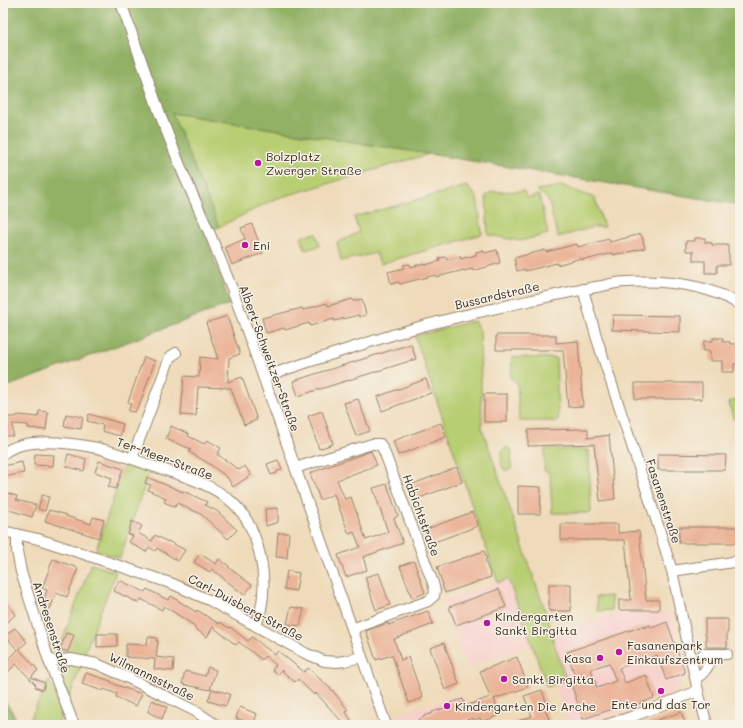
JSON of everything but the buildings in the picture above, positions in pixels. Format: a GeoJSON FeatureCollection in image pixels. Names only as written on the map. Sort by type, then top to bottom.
{"type":"FeatureCollection","features":[{"type":"Feature","properties":{"kind":"street","name":"Albert-Schweitzer-Straße"},"geometry":{"type":"LineString","coordinates":[[121,3],[161,117],[231,286],[386,725]]}},
{"type":"Feature","properties":{"kind":"street","name":"Bussardstraße"},"geometry":{"type":"LineString","coordinates":[[263,377],[425,326],[583,289],[624,282],[671,282],[712,292],[740,304]]}},
{"type":"Feature","properties":{"kind":"street","name":"Fasanenstraße"},"geometry":{"type":"LineString","coordinates":[[583,289],[596,336],[672,571],[698,691],[707,725]]}},
{"type":"Feature","properties":{"kind":"street"},"geometry":{"type":"LineString","coordinates":[[132,459],[170,357],[176,353]]}},
{"type":"Feature","properties":{"kind":"street","name":"Ter-Meer-Straße"},"geometry":{"type":"LineString","coordinates":[[3,454],[23,444],[69,444],[98,448],[183,476],[220,492],[234,504],[246,519],[261,557],[263,581],[261,608],[256,626]]}},
{"type":"Feature","properties":{"kind":"street","name":"Habichtstraße"},"geometry":{"type":"LineString","coordinates":[[295,468],[372,444],[380,444],[384,451],[433,583],[435,591],[434,596],[428,601],[352,629]]}},
{"type":"Feature","properties":{"kind":"street","name":"Carl-Duisberg-Straße"},"geometry":{"type":"LineString","coordinates":[[3,531],[63,547],[173,584],[211,601],[305,653],[324,660],[337,662],[362,657]]}},
{"type":"Feature","properties":{"kind":"street","name":"Andresenstraße"},"geometry":{"type":"LineString","coordinates":[[18,534],[16,551],[21,572],[49,661],[74,725]]}},
{"type":"Feature","properties":{"kind":"street"},"geometry":{"type":"LineString","coordinates":[[672,571],[740,562]]}},
{"type":"Feature","properties":{"kind":"street"},"geometry":{"type":"LineString","coordinates":[[702,654],[727,654]]}},
{"type":"Feature","properties":{"kind":"street"},"geometry":{"type":"LineString","coordinates":[[696,678],[704,672],[715,654]]}},
{"type":"Feature","properties":{"kind":"street","name":"Wilmannsstraße"},"geometry":{"type":"LineString","coordinates":[[49,661],[71,658],[97,664],[159,692],[195,711],[216,725]]}},
{"type":"Feature","properties":{"kind":"street"},"geometry":{"type":"LineString","coordinates":[[606,725],[698,691]]}},
{"type":"Feature","properties":{"kind":"shaded area","name":"Kindergarten Sankt Birgitta"},"geometry":{"type":"Polygon","coordinates":[[[507,579],[532,644],[467,668],[443,602],[507,579]]]}},
{"type":"Feature","properties":{"kind":"shaded area","name":"Fasanenpark Einkaufszentrum"},"geometry":{"type":"Polygon","coordinates":[[[671,612],[686,672],[681,686],[674,692],[582,725],[569,725],[555,684],[566,680],[551,633],[620,613],[671,612]]]}},
{"type":"Feature","properties":{"kind":"shaded area","name":"Kindergarten Die Arche"},"geometry":{"type":"Polygon","coordinates":[[[462,694],[474,725],[396,725],[393,717],[462,694]]]}},
{"type":"Feature","properties":{"kind":"green space"},"geometry":{"type":"Polygon","coordinates":[[[3,3],[740,3],[740,205],[172,113],[219,227],[205,233],[230,304],[3,388],[3,3]]]}},
{"type":"Feature","properties":{"kind":"green space"},"geometry":{"type":"Polygon","coordinates":[[[171,113],[429,154],[275,199],[219,227],[171,113]]]}},
{"type":"Feature","properties":{"kind":"green space"},"geometry":{"type":"Polygon","coordinates":[[[467,186],[477,197],[482,234],[380,264],[376,253],[341,261],[337,243],[359,232],[354,217],[467,186]]]}},
{"type":"Feature","properties":{"kind":"green space"},"geometry":{"type":"Polygon","coordinates":[[[562,186],[595,198],[604,227],[594,227],[558,237],[548,199],[537,190],[562,186]]]}},
{"type":"Feature","properties":{"kind":"green space"},"geometry":{"type":"Polygon","coordinates":[[[524,191],[527,198],[539,195],[548,234],[520,241],[488,235],[486,196],[491,192],[524,191]]]}},
{"type":"Feature","properties":{"kind":"green space"},"geometry":{"type":"Polygon","coordinates":[[[316,233],[320,246],[305,250],[301,237],[316,233]]]}},
{"type":"Feature","properties":{"kind":"green space"},"geometry":{"type":"Polygon","coordinates":[[[474,321],[480,331],[482,428],[548,619],[566,680],[547,687],[508,579],[498,583],[415,336],[474,321]]]}},
{"type":"Feature","properties":{"kind":"green space"},"geometry":{"type":"Polygon","coordinates":[[[512,357],[556,358],[558,421],[519,421],[517,383],[511,378],[512,357]]]}},
{"type":"Feature","properties":{"kind":"green space"},"geometry":{"type":"Polygon","coordinates":[[[740,399],[740,418],[733,419],[729,402],[740,399]]]}},
{"type":"Feature","properties":{"kind":"green space"},"geometry":{"type":"Polygon","coordinates":[[[505,448],[510,448],[512,452],[511,469],[507,470],[504,470],[501,461],[501,455],[505,448]]]}},
{"type":"Feature","properties":{"kind":"green space"},"geometry":{"type":"Polygon","coordinates":[[[545,449],[589,450],[591,513],[552,513],[550,474],[544,470],[545,449]]]}},
{"type":"Feature","properties":{"kind":"green space"},"geometry":{"type":"Polygon","coordinates":[[[125,463],[150,470],[120,558],[96,550],[125,463]]]}},
{"type":"Feature","properties":{"kind":"green space"},"geometry":{"type":"Polygon","coordinates":[[[91,564],[116,572],[83,657],[58,651],[91,564]]]}},
{"type":"Feature","properties":{"kind":"green space"},"geometry":{"type":"Polygon","coordinates":[[[611,596],[612,610],[597,611],[596,597],[611,596]]]}},
{"type":"Feature","properties":{"kind":"green space"},"geometry":{"type":"Polygon","coordinates":[[[71,666],[81,666],[69,697],[61,673],[63,669],[71,666]]]}},
{"type":"Feature","properties":{"kind":"green space"},"geometry":{"type":"Polygon","coordinates":[[[49,680],[63,712],[57,725],[27,725],[49,680]]]}},
{"type":"Feature","properties":{"kind":"green space"},"geometry":{"type":"Polygon","coordinates":[[[3,697],[20,725],[3,725],[3,697]]]}},
{"type":"Feature","properties":{"kind":"place","name":"Bolzplatz Zwerger Straße"},"geometry":{"type":"Point","coordinates":[258,163]}},
{"type":"Feature","properties":{"kind":"place","name":"Eni"},"geometry":{"type":"Point","coordinates":[245,245]}},
{"type":"Feature","properties":{"kind":"place","name":"Kindergarten Sankt Birgitta"},"geometry":{"type":"Point","coordinates":[487,623]}},
{"type":"Feature","properties":{"kind":"place","name":"Fasanenpark Einkaufszentrum"},"geometry":{"type":"Point","coordinates":[619,652]}},
{"type":"Feature","properties":{"kind":"place","name":"Kasa"},"geometry":{"type":"Point","coordinates":[600,658]}},
{"type":"Feature","properties":{"kind":"place","name":"Sankt Birgitta"},"geometry":{"type":"Point","coordinates":[504,679]}},
{"type":"Feature","properties":{"kind":"place","name":"Ente und das Tor"},"geometry":{"type":"Point","coordinates":[661,691]}},
{"type":"Feature","properties":{"kind":"place","name":"Kindergarten Die Arche"},"geometry":{"type":"Point","coordinates":[447,706]}}]}
